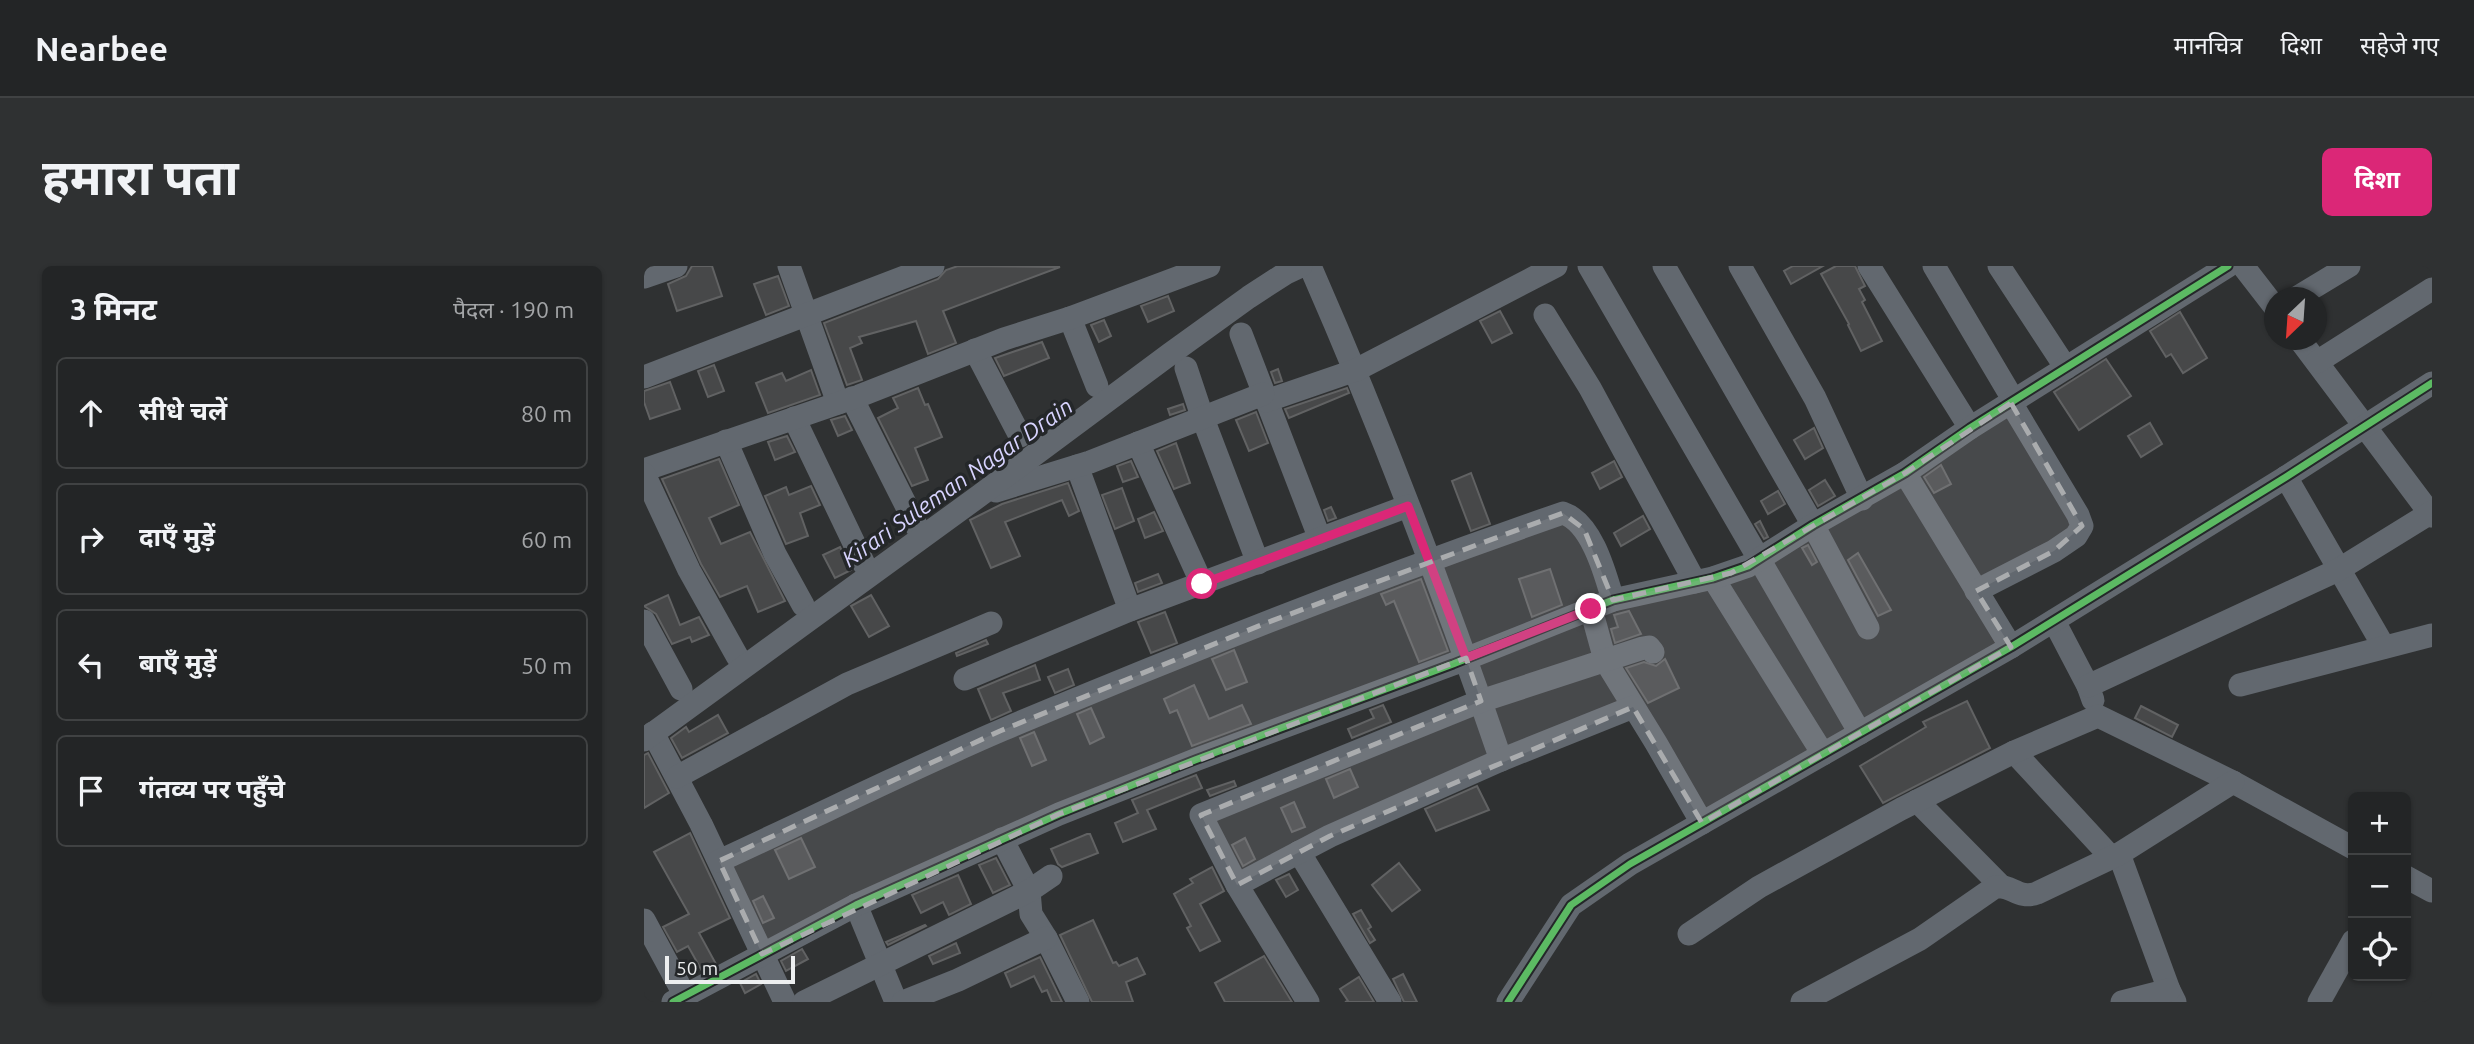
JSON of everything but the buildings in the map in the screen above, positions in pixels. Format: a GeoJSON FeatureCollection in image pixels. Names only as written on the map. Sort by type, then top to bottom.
{"type":"FeatureCollection","features":[{"type":"Feature","properties":{"kind":"street"},"geometry":{"type":"LineString","coordinates":[[789,266],[845,400],[917,527]]}},
{"type":"Feature","properties":{"kind":"street"},"geometry":{"type":"LineString","coordinates":[[644,377],[933,266]]}},
{"type":"Feature","properties":{"kind":"street"},"geometry":{"type":"LineString","coordinates":[[737,656],[689,570],[644,472],[1209,266]]}},
{"type":"Feature","properties":{"kind":"street"},"geometry":{"type":"LineString","coordinates":[[785,1002],[677,777],[649,736],[1181,345],[1249,297],[1301,266]]}},
{"type":"Feature","properties":{"kind":"street"},"geometry":{"type":"LineString","coordinates":[[1310,266],[1356,370],[1430,560],[1501,760]]}},
{"type":"Feature","properties":{"kind":"street"},"geometry":{"type":"LineString","coordinates":[[979,496],[1077,466],[1202,416],[1356,370],[1556,266]]}},
{"type":"Feature","properties":{"kind":"street"},"geometry":{"type":"LineString","coordinates":[[1589,266],[1860,733]]}},
{"type":"Feature","properties":{"kind":"street"},"geometry":{"type":"LineString","coordinates":[[1664,266],[1868,628]]}},
{"type":"Feature","properties":{"kind":"street"},"geometry":{"type":"LineString","coordinates":[[1740,266],[1815,398],[1862,499]]}},
{"type":"Feature","properties":{"kind":"street"},"geometry":{"type":"LineString","coordinates":[[1869,266],[1970,428]]}},
{"type":"Feature","properties":{"kind":"street"},"geometry":{"type":"LineString","coordinates":[[1934,266],[2082,526],[2076,536],[2054,551],[1976,591]]}},
{"type":"Feature","properties":{"kind":"street"},"geometry":{"type":"LineString","coordinates":[[1999,266],[2066,369]]}},
{"type":"Feature","properties":{"kind":"street"},"geometry":{"type":"LineString","coordinates":[[644,920],[679,999],[856,905],[1002,839],[1195,760],[1331,711],[1613,600],[1704,580],[1748,566],[1812,525],[1905,473],[1970,428],[2228,266]]}},
{"type":"Feature","properties":{"kind":"street"},"geometry":{"type":"LineString","coordinates":[[2243,266],[2264,293]]}},
{"type":"Feature","properties":{"kind":"street"},"geometry":{"type":"LineString","coordinates":[[2314,287],[2349,266]]}},
{"type":"Feature","properties":{"kind":"street"},"geometry":{"type":"LineString","coordinates":[[2317,362],[2432,289]]}},
{"type":"Feature","properties":{"kind":"street"},"geometry":{"type":"LineString","coordinates":[[1545,316],[1704,580],[1823,754]]}},
{"type":"Feature","properties":{"kind":"street"},"geometry":{"type":"LineString","coordinates":[[1070,318],[1097,386]]}},
{"type":"Feature","properties":{"kind":"street"},"geometry":{"type":"LineString","coordinates":[[1241,334],[1320,539]]}},
{"type":"Feature","properties":{"kind":"street"},"geometry":{"type":"LineString","coordinates":[[975,350],[1020,436]]}},
{"type":"Feature","properties":{"kind":"street"},"geometry":{"type":"LineString","coordinates":[[2088,686],[2338,570],[2431,514],[2308,350]]}},
{"type":"Feature","properties":{"kind":"street"},"geometry":{"type":"LineString","coordinates":[[1186,368],[1258,563]]}},
{"type":"Feature","properties":{"kind":"street"},"geometry":{"type":"LineString","coordinates":[[1508,1002],[1571,905],[1630,864],[2011,647],[2365,428],[2432,383]]}},
{"type":"Feature","properties":{"kind":"street"},"geometry":{"type":"LineString","coordinates":[[794,418],[864,564]]}},
{"type":"Feature","properties":{"kind":"street"},"geometry":{"type":"LineString","coordinates":[[726,441],[775,554],[803,606]]}},
{"type":"Feature","properties":{"kind":"street"},"geometry":{"type":"LineString","coordinates":[[1138,443],[1202,584]]}},
{"type":"Feature","properties":{"kind":"street"},"geometry":{"type":"LineString","coordinates":[[1077,466],[1130,610]]}},
{"type":"Feature","properties":{"kind":"street"},"geometry":{"type":"LineString","coordinates":[[1905,473],[2011,647]]}},
{"type":"Feature","properties":{"kind":"street"},"geometry":{"type":"LineString","coordinates":[[2286,477],[2384,647]]}},
{"type":"Feature","properties":{"kind":"street"},"geometry":{"type":"LineString","coordinates":[[965,680],[1130,610],[1408,506]]}},
{"type":"Feature","properties":{"kind":"street"},"geometry":{"type":"LineString","coordinates":[[719,861],[1000,731],[1266,623],[1430,560],[1563,513],[1572,516],[1584,529],[1601,562],[1613,600]]}},
{"type":"Feature","properties":{"kind":"street"},"geometry":{"type":"LineString","coordinates":[[1591,609],[1605,660],[1657,743],[1702,823]]}},
{"type":"Feature","properties":{"kind":"street"},"geometry":{"type":"LineString","coordinates":[[644,621],[681,689]]}},
{"type":"Feature","properties":{"kind":"street"},"geometry":{"type":"LineString","coordinates":[[2054,621],[2088,686],[2098,716],[2232,782],[2348,845]]}},
{"type":"Feature","properties":{"kind":"street"},"geometry":{"type":"LineString","coordinates":[[677,777],[847,684],[991,623]]}},
{"type":"Feature","properties":{"kind":"street"},"geometry":{"type":"LineString","coordinates":[[2240,685],[2432,635]]}},
{"type":"Feature","properties":{"kind":"street"},"geometry":{"type":"LineString","coordinates":[[1308,1002],[1237,885],[1201,815],[1481,701],[1643,648],[1649,647],[1653,652]]}},
{"type":"Feature","properties":{"kind":"street"},"geometry":{"type":"LineString","coordinates":[[1237,885],[1330,836],[1501,760],[1633,707]]}},
{"type":"Feature","properties":{"kind":"street"},"geometry":{"type":"LineString","coordinates":[[1689,934],[1759,887],[1917,801],[2014,752],[2098,716]]}},
{"type":"Feature","properties":{"kind":"street"},"geometry":{"type":"LineString","coordinates":[[2014,752],[2115,855],[2172,996],[2122,1002]]}},
{"type":"Feature","properties":{"kind":"street"},"geometry":{"type":"LineString","coordinates":[[1917,801],[2001,886],[2022,896],[2029,896],[2115,855],[2232,782]]}},
{"type":"Feature","properties":{"kind":"street"},"geometry":{"type":"LineString","coordinates":[[1002,839],[1028,891],[1031,915],[1046,938],[1078,1002]]}},
{"type":"Feature","properties":{"kind":"street"},"geometry":{"type":"LineString","coordinates":[[1299,852],[1390,1002]]}},
{"type":"Feature","properties":{"kind":"street"},"geometry":{"type":"LineString","coordinates":[[804,1002],[1028,891],[1051,876]]}},
{"type":"Feature","properties":{"kind":"street"},"geometry":{"type":"LineString","coordinates":[[2411,880],[2432,891]]}},
{"type":"Feature","properties":{"kind":"street"},"geometry":{"type":"LineString","coordinates":[[1801,1002],[1920,939],[1990,890],[2001,886]]}},
{"type":"Feature","properties":{"kind":"street"},"geometry":{"type":"LineString","coordinates":[[856,905],[897,1002]]}},
{"type":"Feature","properties":{"kind":"street"},"geometry":{"type":"LineString","coordinates":[[903,1002],[958,980],[1046,938]]}},
{"type":"Feature","properties":{"kind":"street"},"geometry":{"type":"LineString","coordinates":[[2319,1002],[2348,951]]}},
{"type":"Feature","properties":{"kind":"highlighted area"},"geometry":{"type":"Polygon","coordinates":[[[2011,403],[2082,526],[2054,551],[1976,591],[2011,647],[1702,823],[1633,707],[1330,836],[1237,885],[1201,815],[1481,701],[1466,658],[1059,814],[762,954],[719,861],[1000,731],[1266,623],[1563,513],[1584,529],[1613,600],[1731,573],[1905,473],[2011,403]]]}},
{"type":"Feature","properties":{"kind":"cycle path"},"geometry":{"type":"LineString","coordinates":[[673,1002],[856,905],[1059,814],[1613,600],[1713,578],[1748,566],[1813,525],[1905,473],[1970,428],[2228,266]]}},
{"type":"Feature","properties":{"kind":"cycle path"},"geometry":{"type":"LineString","coordinates":[[1508,1002],[1571,905],[1630,864],[2011,647],[2432,383]]}},
{"type":"Feature","properties":{"kind":"route"},"geometry":{"type":"LineString","coordinates":[[1202,584],[1408,506],[1466,658],[1591,609]]}},
{"type":"Feature","properties":{"kind":"water label","name":"Kirari Suleman Nagar Drain"},"geometry":{"type":"Point","coordinates":[957,482]}}]}
